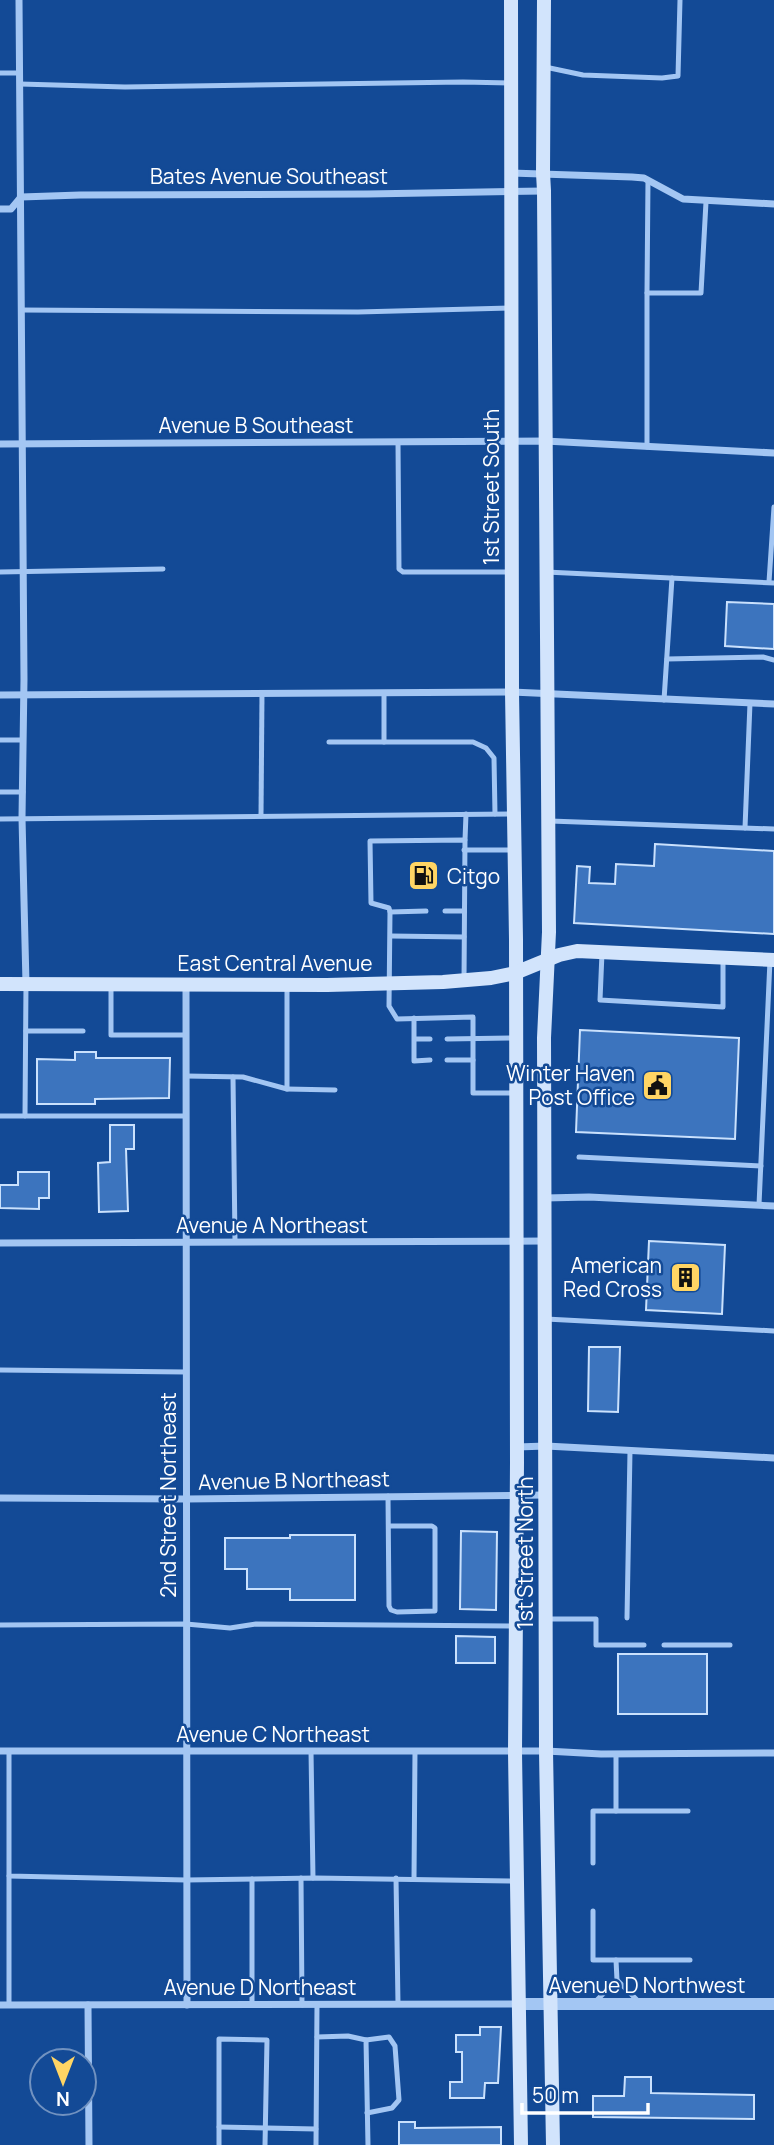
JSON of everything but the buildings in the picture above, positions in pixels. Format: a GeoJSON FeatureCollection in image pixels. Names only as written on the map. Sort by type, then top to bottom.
{"type":"FeatureCollection","features":[{"type":"Feature","properties":{"kind":"main road","name":"1st Street South"},"geometry":{"type":"LineString","coordinates":[[511,0],[514,973]]}},
{"type":"Feature","properties":{"kind":"main road"},"geometry":{"type":"LineString","coordinates":[[544,0],[547,961]]}},
{"type":"Feature","properties":{"kind":"main road","name":"East Central Avenue"},"geometry":{"type":"LineString","coordinates":[[0,984],[287,984],[464,980],[514,973],[559,955],[577,951],[772,960]]}},
{"type":"Feature","properties":{"kind":"main road","name":"1st Street North"},"geometry":{"type":"LineString","coordinates":[[547,961],[544,1038],[546,1751],[553,2145]]}},
{"type":"Feature","properties":{"kind":"main road","name":"1st Street North"},"geometry":{"type":"LineString","coordinates":[[514,973],[517,1241],[515,1752],[520,2145]]}},
{"type":"Feature","properties":{"kind":"street"},"geometry":{"type":"LineString","coordinates":[[19,0],[24,695],[22,818],[26,984]]}},
{"type":"Feature","properties":{"kind":"street"},"geometry":{"type":"LineString","coordinates":[[510,173],[632,177],[648,180],[683,199],[774,204]]}},
{"type":"Feature","properties":{"kind":"street","name":"Bates Avenue Southeast"},"geometry":{"type":"LineString","coordinates":[[0,209],[10,209],[21,197],[80,195],[544,191]]}},
{"type":"Feature","properties":{"kind":"street","name":"Avenue B Southeast"},"geometry":{"type":"LineString","coordinates":[[0,444],[545,441],[774,453]]}},
{"type":"Feature","properties":{"kind":"street"},"geometry":{"type":"LineString","coordinates":[[0,695],[512,692],[774,704]]}},
{"type":"Feature","properties":{"kind":"street","name":"2nd Street Northeast"},"geometry":{"type":"LineString","coordinates":[[186,984],[187,2006]]}},
{"type":"Feature","properties":{"kind":"street"},"geometry":{"type":"LineString","coordinates":[[545,1198],[774,1206]]}},
{"type":"Feature","properties":{"kind":"street","name":"Avenue A Northeast"},"geometry":{"type":"LineString","coordinates":[[0,1243],[545,1241]]}},
{"type":"Feature","properties":{"kind":"street"},"geometry":{"type":"LineString","coordinates":[[517,1447],[546,1446],[774,1458]]}},
{"type":"Feature","properties":{"kind":"street","name":"Avenue B Northeast"},"geometry":{"type":"LineString","coordinates":[[0,1498],[546,1496]]}},
{"type":"Feature","properties":{"kind":"street","name":"Avenue C Northeast"},"geometry":{"type":"LineString","coordinates":[[0,1751],[774,1753]]}},
{"type":"Feature","properties":{"kind":"street","name":"Avenue D Northwest"},"geometry":{"type":"LineString","coordinates":[[520,2004],[774,2004]]}},
{"type":"Feature","properties":{"kind":"street","name":"Avenue D Northeast"},"geometry":{"type":"LineString","coordinates":[[4,2005],[520,2004]]}},
{"type":"Feature","properties":{"kind":"street"},"geometry":{"type":"LineString","coordinates":[[88,2005],[89,2145]]}},
{"type":"Feature","properties":{"kind":"lane"},"geometry":{"type":"LineString","coordinates":[[544,67],[583,75],[662,78],[678,76],[680,0]]}},
{"type":"Feature","properties":{"kind":"lane"},"geometry":{"type":"LineString","coordinates":[[0,73],[20,73]]}},
{"type":"Feature","properties":{"kind":"lane"},"geometry":{"type":"LineString","coordinates":[[20,84],[125,87],[510,83]]}},
{"type":"Feature","properties":{"kind":"lane"},"geometry":{"type":"LineString","coordinates":[[647,447],[648,180]]}},
{"type":"Feature","properties":{"kind":"lane"},"geometry":{"type":"LineString","coordinates":[[647,293],[701,293],[706,202]]}},
{"type":"Feature","properties":{"kind":"lane"},"geometry":{"type":"LineString","coordinates":[[22,310],[358,312],[511,308]]}},
{"type":"Feature","properties":{"kind":"lane"},"geometry":{"type":"LineString","coordinates":[[398,442],[399,569],[403,572],[512,572]]}},
{"type":"Feature","properties":{"kind":"lane"},"geometry":{"type":"LineString","coordinates":[[546,572],[771,582],[774,507]]}},
{"type":"Feature","properties":{"kind":"lane"},"geometry":{"type":"LineString","coordinates":[[0,572],[163,569]]}},
{"type":"Feature","properties":{"kind":"lane"},"geometry":{"type":"LineString","coordinates":[[664,699],[671,578]]}},
{"type":"Feature","properties":{"kind":"lane"},"geometry":{"type":"LineString","coordinates":[[667,659],[763,657],[774,660]]}},
{"type":"Feature","properties":{"kind":"lane"},"geometry":{"type":"LineString","coordinates":[[384,692],[384,742]]}},
{"type":"Feature","properties":{"kind":"lane"},"geometry":{"type":"LineString","coordinates":[[261,693],[261,816]]}},
{"type":"Feature","properties":{"kind":"lane"},"geometry":{"type":"LineString","coordinates":[[745,828],[750,703]]}},
{"type":"Feature","properties":{"kind":"lane"},"geometry":{"type":"LineString","coordinates":[[0,740],[23,740]]}},
{"type":"Feature","properties":{"kind":"lane"},"geometry":{"type":"LineString","coordinates":[[329,742],[473,742],[486,748],[494,758],[495,814]]}},
{"type":"Feature","properties":{"kind":"lane"},"geometry":{"type":"LineString","coordinates":[[494,780],[513,780]]}},
{"type":"Feature","properties":{"kind":"lane"},"geometry":{"type":"LineString","coordinates":[[0,792],[23,792]]}},
{"type":"Feature","properties":{"kind":"lane"},"geometry":{"type":"LineString","coordinates":[[464,980],[466,814]]}},
{"type":"Feature","properties":{"kind":"lane"},"geometry":{"type":"LineString","coordinates":[[0,819],[514,814]]}},
{"type":"Feature","properties":{"kind":"lane"},"geometry":{"type":"LineString","coordinates":[[548,821],[774,829]]}},
{"type":"Feature","properties":{"kind":"lane"},"geometry":{"type":"LineString","coordinates":[[464,840],[370,841],[371,903],[389,908],[390,912],[389,1006],[397,1019],[473,1017],[474,1093],[516,1093]]}},
{"type":"Feature","properties":{"kind":"lane"},"geometry":{"type":"LineString","coordinates":[[464,850],[514,850]]}},
{"type":"Feature","properties":{"kind":"lane"},"geometry":{"type":"LineString","coordinates":[[445,911],[464,912]]}},
{"type":"Feature","properties":{"kind":"lane"},"geometry":{"type":"LineString","coordinates":[[390,912],[426,912]]}},
{"type":"Feature","properties":{"kind":"lane"},"geometry":{"type":"LineString","coordinates":[[391,936],[464,937]]}},
{"type":"Feature","properties":{"kind":"lane"},"geometry":{"type":"LineString","coordinates":[[602,952],[600,1000],[723,1007],[723,957]]}},
{"type":"Feature","properties":{"kind":"lane"},"geometry":{"type":"LineString","coordinates":[[759,1205],[772,960]]}},
{"type":"Feature","properties":{"kind":"lane"},"geometry":{"type":"LineString","coordinates":[[25,1116],[26,984]]}},
{"type":"Feature","properties":{"kind":"lane"},"geometry":{"type":"LineString","coordinates":[[111,984],[111,1035],[186,1035]]}},
{"type":"Feature","properties":{"kind":"lane"},"geometry":{"type":"LineString","coordinates":[[287,984],[287,1089]]}},
{"type":"Feature","properties":{"kind":"lane"},"geometry":{"type":"LineString","coordinates":[[414,1018],[414,1061],[430,1060]]}},
{"type":"Feature","properties":{"kind":"lane"},"geometry":{"type":"LineString","coordinates":[[26,1031],[83,1031]]}},
{"type":"Feature","properties":{"kind":"lane"},"geometry":{"type":"LineString","coordinates":[[447,1039],[516,1038]]}},
{"type":"Feature","properties":{"kind":"lane"},"geometry":{"type":"LineString","coordinates":[[415,1039],[430,1039]]}},
{"type":"Feature","properties":{"kind":"lane"},"geometry":{"type":"LineString","coordinates":[[447,1060],[473,1059]]}},
{"type":"Feature","properties":{"kind":"lane"},"geometry":{"type":"LineString","coordinates":[[186,1076],[243,1077],[287,1089],[335,1090]]}},
{"type":"Feature","properties":{"kind":"lane"},"geometry":{"type":"LineString","coordinates":[[233,1077],[235,1242]]}},
{"type":"Feature","properties":{"kind":"lane"},"geometry":{"type":"LineString","coordinates":[[0,1116],[186,1116]]}},
{"type":"Feature","properties":{"kind":"lane"},"geometry":{"type":"LineString","coordinates":[[579,1157],[761,1166]]}},
{"type":"Feature","properties":{"kind":"lane"},"geometry":{"type":"LineString","coordinates":[[545,1319],[774,1331]]}},
{"type":"Feature","properties":{"kind":"lane"},"geometry":{"type":"LineString","coordinates":[[0,1370],[186,1371]]}},
{"type":"Feature","properties":{"kind":"lane"},"geometry":{"type":"LineString","coordinates":[[627,1618],[630,1451]]}},
{"type":"Feature","properties":{"kind":"lane"},"geometry":{"type":"LineString","coordinates":[[388,1496],[389,1606],[397,1612],[435,1611],[435,1528],[389,1526]]}},
{"type":"Feature","properties":{"kind":"lane"},"geometry":{"type":"LineString","coordinates":[[546,1619],[596,1619],[596,1646],[644,1646]]}},
{"type":"Feature","properties":{"kind":"lane"},"geometry":{"type":"LineString","coordinates":[[0,1625],[186,1624],[230,1628],[256,1624],[516,1626]]}},
{"type":"Feature","properties":{"kind":"lane"},"geometry":{"type":"LineString","coordinates":[[664,1646],[730,1646]]}},
{"type":"Feature","properties":{"kind":"lane"},"geometry":{"type":"LineString","coordinates":[[4,2005],[9,1876],[9,1751]]}},
{"type":"Feature","properties":{"kind":"lane"},"geometry":{"type":"LineString","coordinates":[[311,1751],[313,1878]]}},
{"type":"Feature","properties":{"kind":"lane"},"geometry":{"type":"LineString","coordinates":[[414,1879],[415,1751]]}},
{"type":"Feature","properties":{"kind":"lane"},"geometry":{"type":"LineString","coordinates":[[615,1754],[616,1811]]}},
{"type":"Feature","properties":{"kind":"lane"},"geometry":{"type":"LineString","coordinates":[[593,1863],[593,1811],[688,1811]]}},
{"type":"Feature","properties":{"kind":"lane"},"geometry":{"type":"LineString","coordinates":[[9,1876],[186,1880],[396,1878],[517,1881]]}},
{"type":"Feature","properties":{"kind":"lane"},"geometry":{"type":"LineString","coordinates":[[301,1878],[302,2005]]}},
{"type":"Feature","properties":{"kind":"lane"},"geometry":{"type":"LineString","coordinates":[[396,1878],[398,2004]]}},
{"type":"Feature","properties":{"kind":"lane"},"geometry":{"type":"LineString","coordinates":[[252,1879],[252,2005]]}},
{"type":"Feature","properties":{"kind":"lane"},"geometry":{"type":"LineString","coordinates":[[593,1911],[593,1960],[690,1960]]}},
{"type":"Feature","properties":{"kind":"lane"},"geometry":{"type":"LineString","coordinates":[[616,1960],[617,1980],[641,2004]]}},
{"type":"Feature","properties":{"kind":"lane"},"geometry":{"type":"LineString","coordinates":[[592,2004],[617,1980]]}},
{"type":"Feature","properties":{"kind":"lane"},"geometry":{"type":"LineString","coordinates":[[316,2145],[317,2005]]}},
{"type":"Feature","properties":{"kind":"lane"},"geometry":{"type":"LineString","coordinates":[[317,2037],[348,2036],[366,2040],[389,2037],[395,2046],[399,2100],[392,2108],[367,2113]]}},
{"type":"Feature","properties":{"kind":"lane"},"geometry":{"type":"LineString","coordinates":[[219,2145],[219,2039],[267,2040],[265,2145]]}},
{"type":"Feature","properties":{"kind":"lane"},"geometry":{"type":"LineString","coordinates":[[366,2040],[368,2145]]}},
{"type":"Feature","properties":{"kind":"lane"},"geometry":{"type":"LineString","coordinates":[[219,2127],[316,2129]]}},
{"type":"Feature","properties":{"kind":"place","name":"Citgo"},"geometry":{"type":"Point","coordinates":[424,876]}},
{"type":"Feature","properties":{"kind":"place","name":"Winter Haven Post Office"},"geometry":{"type":"Point","coordinates":[658,1085]}},
{"type":"Feature","properties":{"kind":"place","name":"American Red Cross"},"geometry":{"type":"Point","coordinates":[685,1277]}}]}
